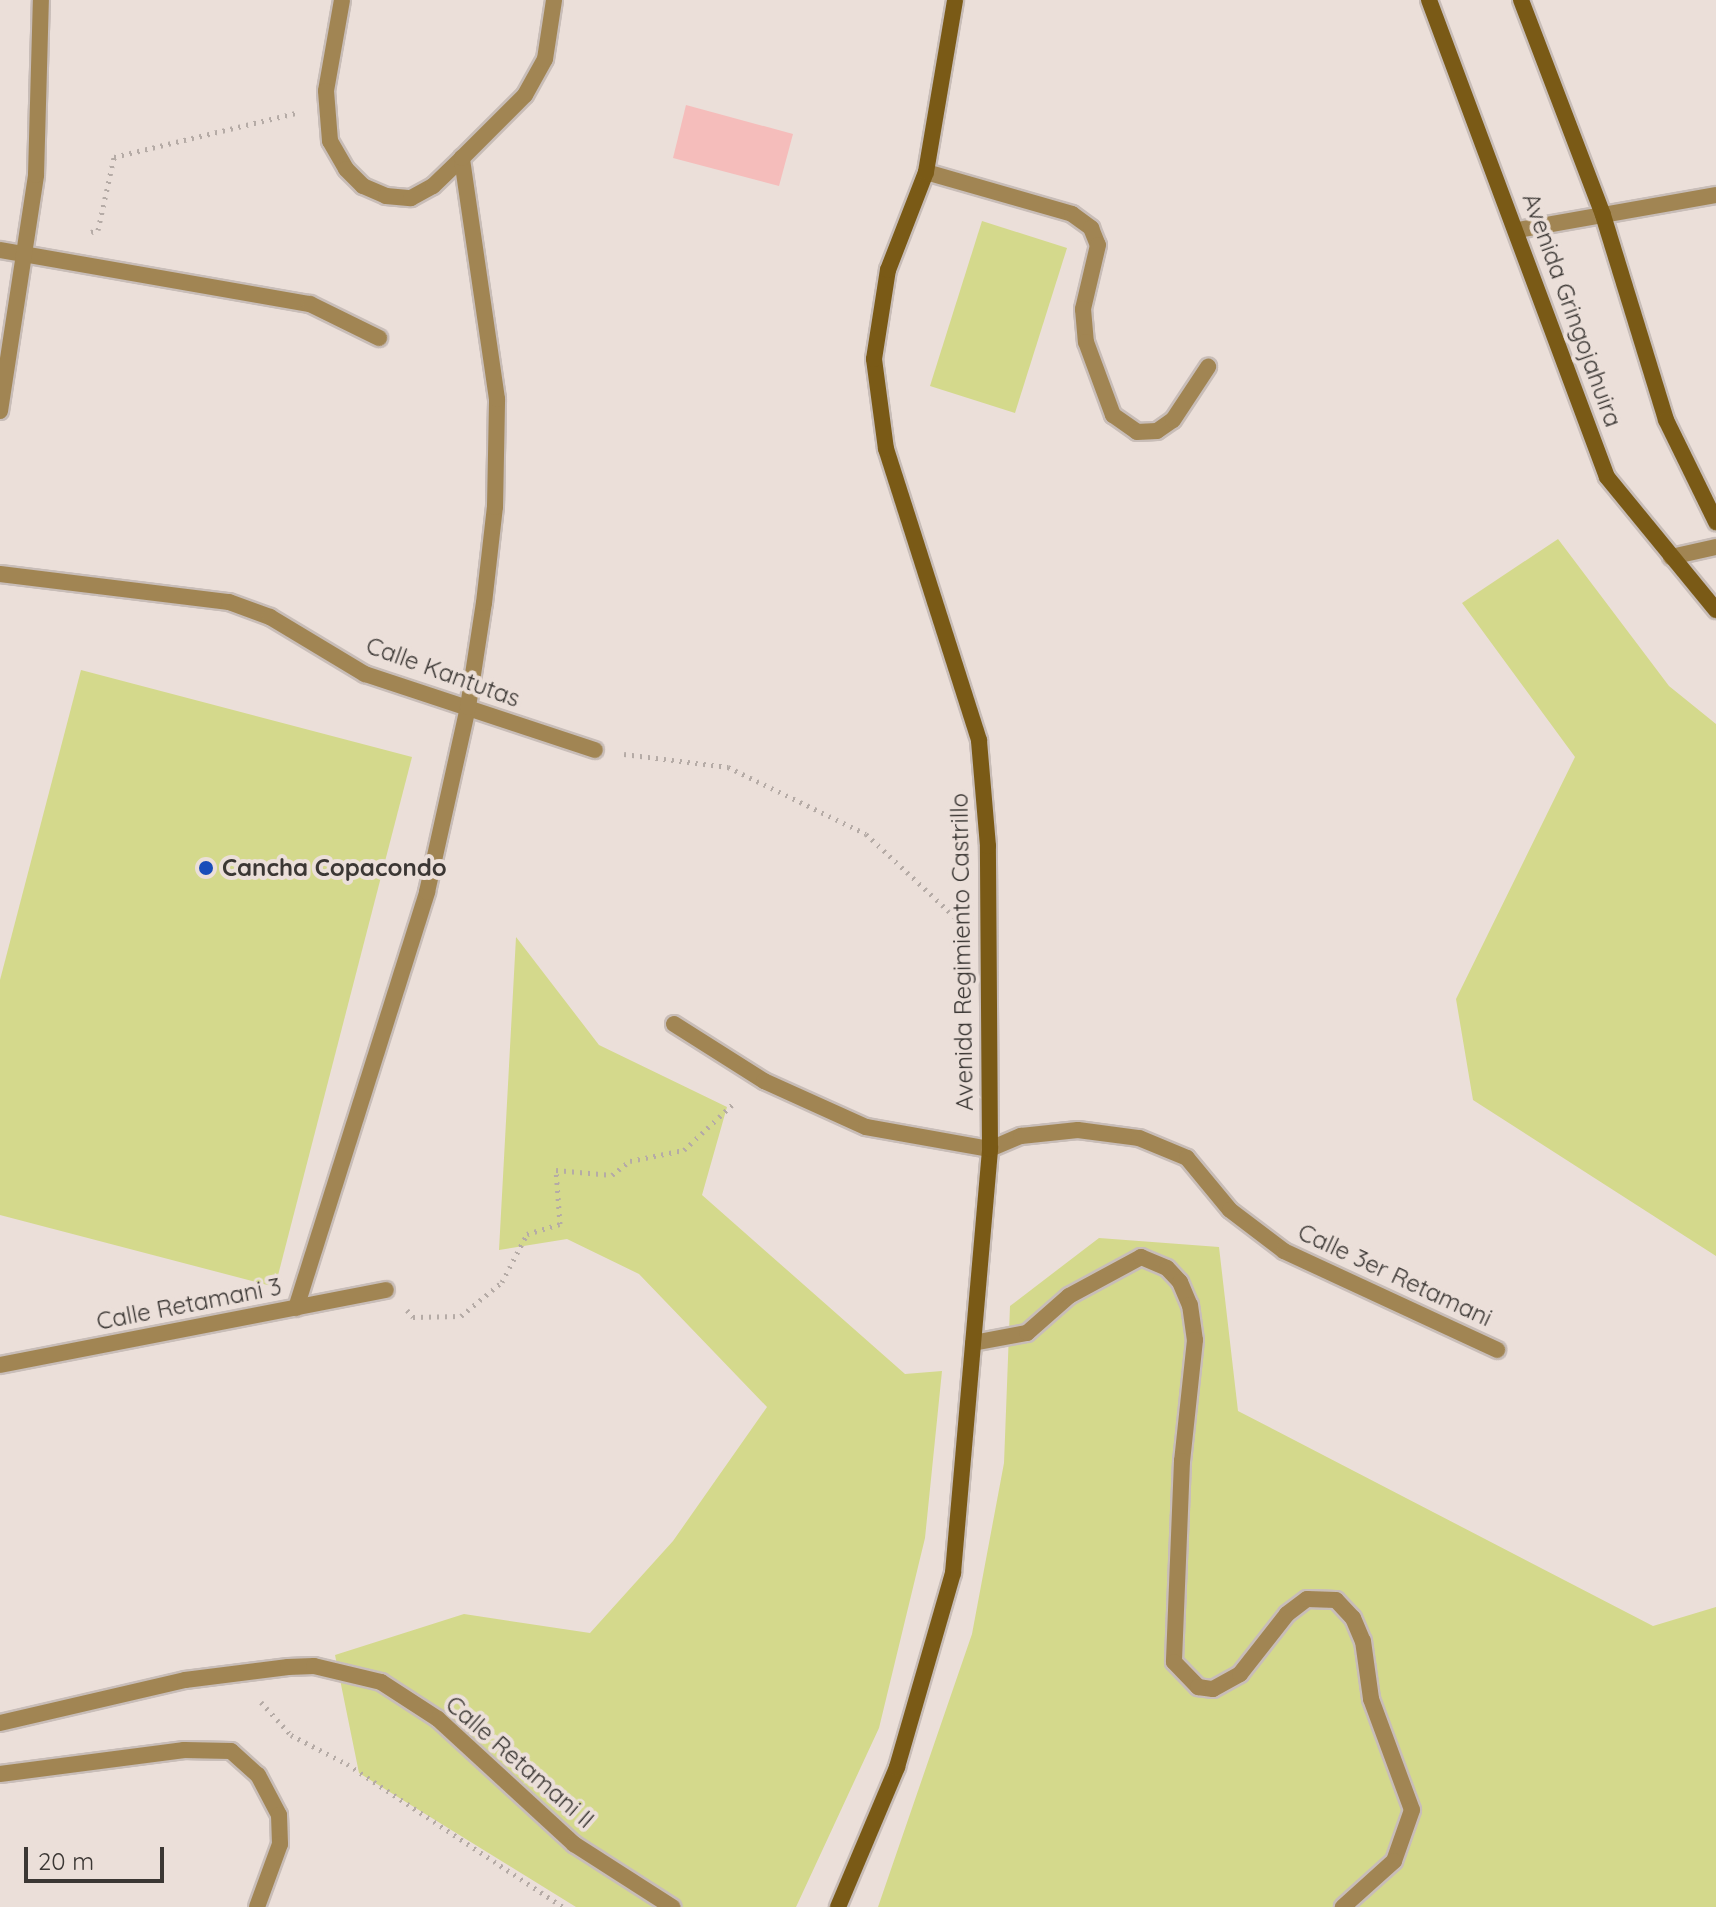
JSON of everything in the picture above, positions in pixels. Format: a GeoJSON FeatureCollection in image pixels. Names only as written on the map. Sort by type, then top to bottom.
{"type":"FeatureCollection","features":[{"type":"Feature","properties":{"kind":"street"},"geometry":{"type":"LineString","coordinates":[[0,411],[26,253],[42,91],[41,0]]}},
{"type":"Feature","properties":{"kind":"street"},"geometry":{"type":"LineString","coordinates":[[342,0],[326,91],[330,141],[363,186],[386,196],[411,198],[433,186],[525,95],[545,59],[554,0]]}},
{"type":"Feature","properties":{"kind":"street","name":"Avenida Regimiento Castrillo"},"geometry":{"type":"LineString","coordinates":[[838,1907],[897,1767],[953,1573],[990,1149],[986,946],[988,846],[979,740],[886,449],[874,359],[888,270],[926,172],[955,0]]}},
{"type":"Feature","properties":{"kind":"street","name":"Avenida Gringojahuira"},"geometry":{"type":"LineString","coordinates":[[1429,0],[1518,230],[1607,477],[1716,610]]}},
{"type":"Feature","properties":{"kind":"street"},"geometry":{"type":"LineString","coordinates":[[1521,0],[1603,215],[1666,420],[1716,522]]}},
{"type":"Feature","properties":{"kind":"street"},"geometry":{"type":"LineString","coordinates":[[296,1308],[427,892],[468,707],[495,507],[497,399],[462,158]]}},
{"type":"Feature","properties":{"kind":"street"},"geometry":{"type":"LineString","coordinates":[[926,172],[1072,214],[1091,228],[1098,245],[1083,309],[1086,342],[1113,415],[1137,432],[1157,431],[1173,420],[1208,367]]}},
{"type":"Feature","properties":{"kind":"street"},"geometry":{"type":"LineString","coordinates":[[1518,230],[1716,195]]}},
{"type":"Feature","properties":{"kind":"street"},"geometry":{"type":"LineString","coordinates":[[0,250],[310,304],[379,338]]}},
{"type":"Feature","properties":{"kind":"street"},"geometry":{"type":"LineString","coordinates":[[1671,557],[1716,547]]}},
{"type":"Feature","properties":{"kind":"street","name":"Calle Kantutas"},"geometry":{"type":"LineString","coordinates":[[0,574],[229,602],[270,617],[365,674],[595,750]]}},
{"type":"Feature","properties":{"kind":"street"},"geometry":{"type":"LineString","coordinates":[[674,1024],[764,1081],[866,1127],[990,1149]]}},
{"type":"Feature","properties":{"kind":"street","name":"Calle 3er Retamani"},"geometry":{"type":"LineString","coordinates":[[990,1149],[1021,1136],[1078,1130],[1139,1138],[1187,1158],[1230,1210],[1284,1251],[1497,1350]]}},
{"type":"Feature","properties":{"kind":"street"},"geometry":{"type":"LineString","coordinates":[[973,1343],[1027,1333],[1069,1296],[1141,1257],[1167,1268],[1180,1282],[1190,1305],[1195,1340],[1182,1461],[1174,1662],[1198,1687],[1213,1689],[1240,1674],[1287,1614],[1307,1599],[1336,1600],[1353,1618],[1363,1641],[1371,1699],[1412,1810],[1394,1861],[1343,1907]]}},
{"type":"Feature","properties":{"kind":"street","name":"Calle Retamani 3"},"geometry":{"type":"LineString","coordinates":[[0,1365],[386,1290]]}},
{"type":"Feature","properties":{"kind":"street","name":"Calle Retamani II"},"geometry":{"type":"LineString","coordinates":[[0,1723],[58,1707],[238,1673],[314,1666],[381,1682],[438,1719],[574,1844],[672,1907]]}},
{"type":"Feature","properties":{"kind":"street"},"geometry":{"type":"LineString","coordinates":[[0,1774],[184,1750],[231,1751],[258,1775],[279,1815],[280,1844],[257,1907]]}},
{"type":"Feature","properties":{"kind":"path"},"geometry":{"type":"LineString","coordinates":[[84,235],[98,230],[114,157],[294,114],[326,91]]}},
{"type":"Feature","properties":{"kind":"path"},"geometry":{"type":"LineString","coordinates":[[595,750],[728,767],[866,834],[986,946]]}},
{"type":"Feature","properties":{"kind":"path"},"geometry":{"type":"LineString","coordinates":[[386,1290],[413,1317],[461,1316],[502,1282],[527,1234],[560,1224],[556,1170],[612,1175],[630,1161],[684,1150],[764,1081]]}},
{"type":"Feature","properties":{"kind":"path"},"geometry":{"type":"LineString","coordinates":[[238,1673],[291,1735],[347,1764],[563,1907]]}},
{"type":"Feature","properties":{"kind":"green space"},"geometry":{"type":"Polygon","coordinates":[[[982,221],[1067,248],[1015,413],[930,386],[982,221]]]}},
{"type":"Feature","properties":{"kind":"green space"},"geometry":{"type":"Polygon","coordinates":[[[1558,539],[1669,686],[1716,724],[1716,1256],[1473,1100],[1456,999],[1575,757],[1462,603],[1558,539]]]}},
{"type":"Feature","properties":{"kind":"green space","name":"Cancha Copacondo"},"geometry":{"type":"Polygon","coordinates":[[[81,670],[412,757],[275,1287],[0,1215],[0,980],[81,670]]]}},
{"type":"Feature","properties":{"kind":"green space"},"geometry":{"type":"Polygon","coordinates":[[[516,937],[599,1045],[727,1107],[702,1195],[905,1374],[942,1371],[925,1538],[879,1728],[796,1907],[576,1907],[359,1773],[335,1655],[464,1614],[590,1633],[673,1541],[767,1407],[639,1274],[567,1239],[499,1250],[516,937]]]}},
{"type":"Feature","properties":{"kind":"green space"},"geometry":{"type":"Polygon","coordinates":[[[1099,1238],[1219,1247],[1238,1411],[1653,1626],[1716,1607],[1716,1907],[878,1907],[972,1634],[1004,1463],[1010,1306],[1099,1238]]]}},
{"type":"Feature","properties":{"kind":"building"},"geometry":{"type":"Polygon","coordinates":[[[686,105],[793,134],[779,186],[673,158],[686,105]]]}},
{"type":"Feature","properties":{"kind":"place","name":"Cancha Copacondo"},"geometry":{"type":"Point","coordinates":[206,868]}}]}
